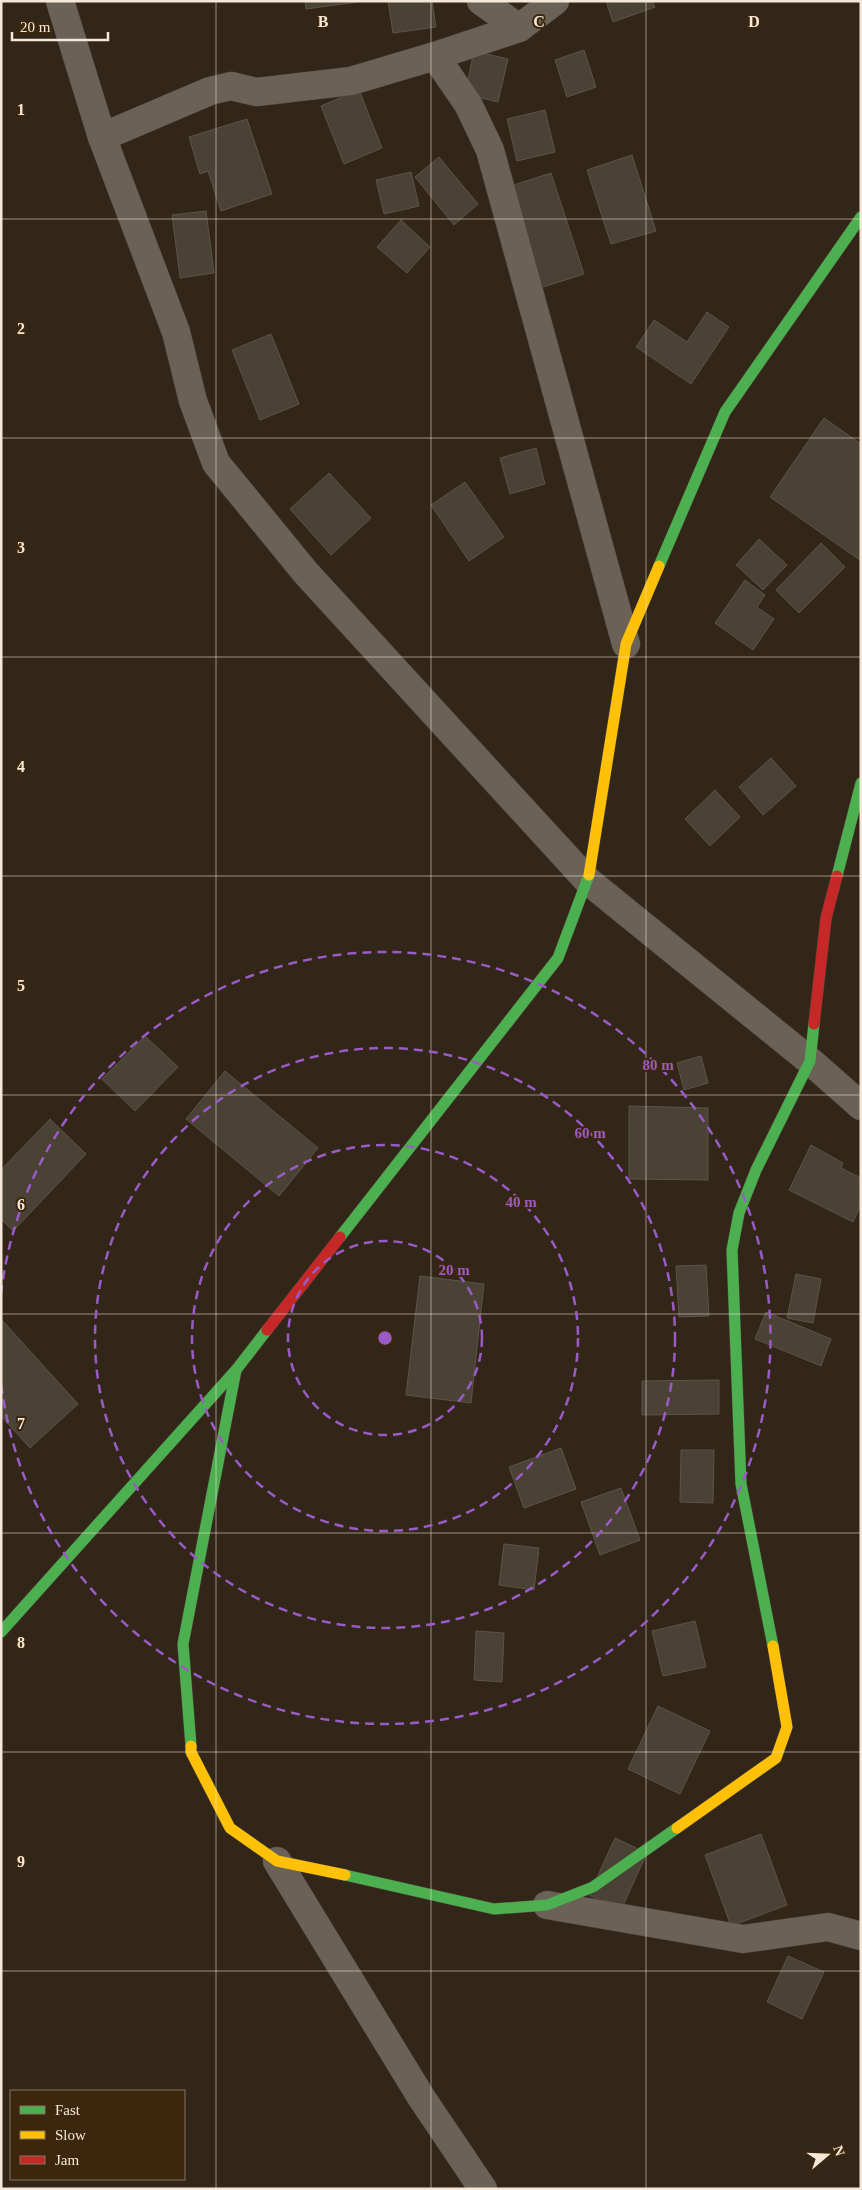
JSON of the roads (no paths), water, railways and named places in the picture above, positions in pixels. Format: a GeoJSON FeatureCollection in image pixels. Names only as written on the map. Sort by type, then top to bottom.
{"type":"FeatureCollection","features":[{"type":"Feature","properties":{"kind":"street"},"geometry":{"type":"LineString","coordinates":[[60,1],[102,137],[176,332],[193,401],[216,463],[306,573],[588,881],[810,1061],[861,1106]]}},
{"type":"Feature","properties":{"kind":"street"},"geometry":{"type":"LineString","coordinates":[[481,1],[519,28]]}},
{"type":"Feature","properties":{"kind":"street"},"geometry":{"type":"LineString","coordinates":[[102,137],[210,91],[231,86],[258,92],[351,81],[435,56],[519,28],[555,1]]}},
{"type":"Feature","properties":{"kind":"street"},"geometry":{"type":"LineString","coordinates":[[435,56],[468,104],[490,150],[626,644]]}},
{"type":"Feature","properties":{"kind":"street"},"geometry":{"type":"LineString","coordinates":[[1,1632],[14,1614],[236,1370],[558,958],[588,881],[626,644],[725,412],[861,218]]}},
{"type":"Feature","properties":{"kind":"street"},"geometry":{"type":"LineString","coordinates":[[547,1905],[593,1887],[776,1758],[787,1727],[779,1674],[741,1484],[732,1250],[739,1213],[756,1170],[810,1061],[826,918],[861,783]]}},
{"type":"Feature","properties":{"kind":"street"},"geometry":{"type":"LineString","coordinates":[[236,1370],[183,1644],[192,1752],[230,1828],[277,1861],[404,1887],[494,1909],[547,1905],[743,1939],[828,1927],[861,1936]]}},
{"type":"Feature","properties":{"kind":"street"},"geometry":{"type":"LineString","coordinates":[[277,1861],[416,2089],[483,2189]]}}]}
